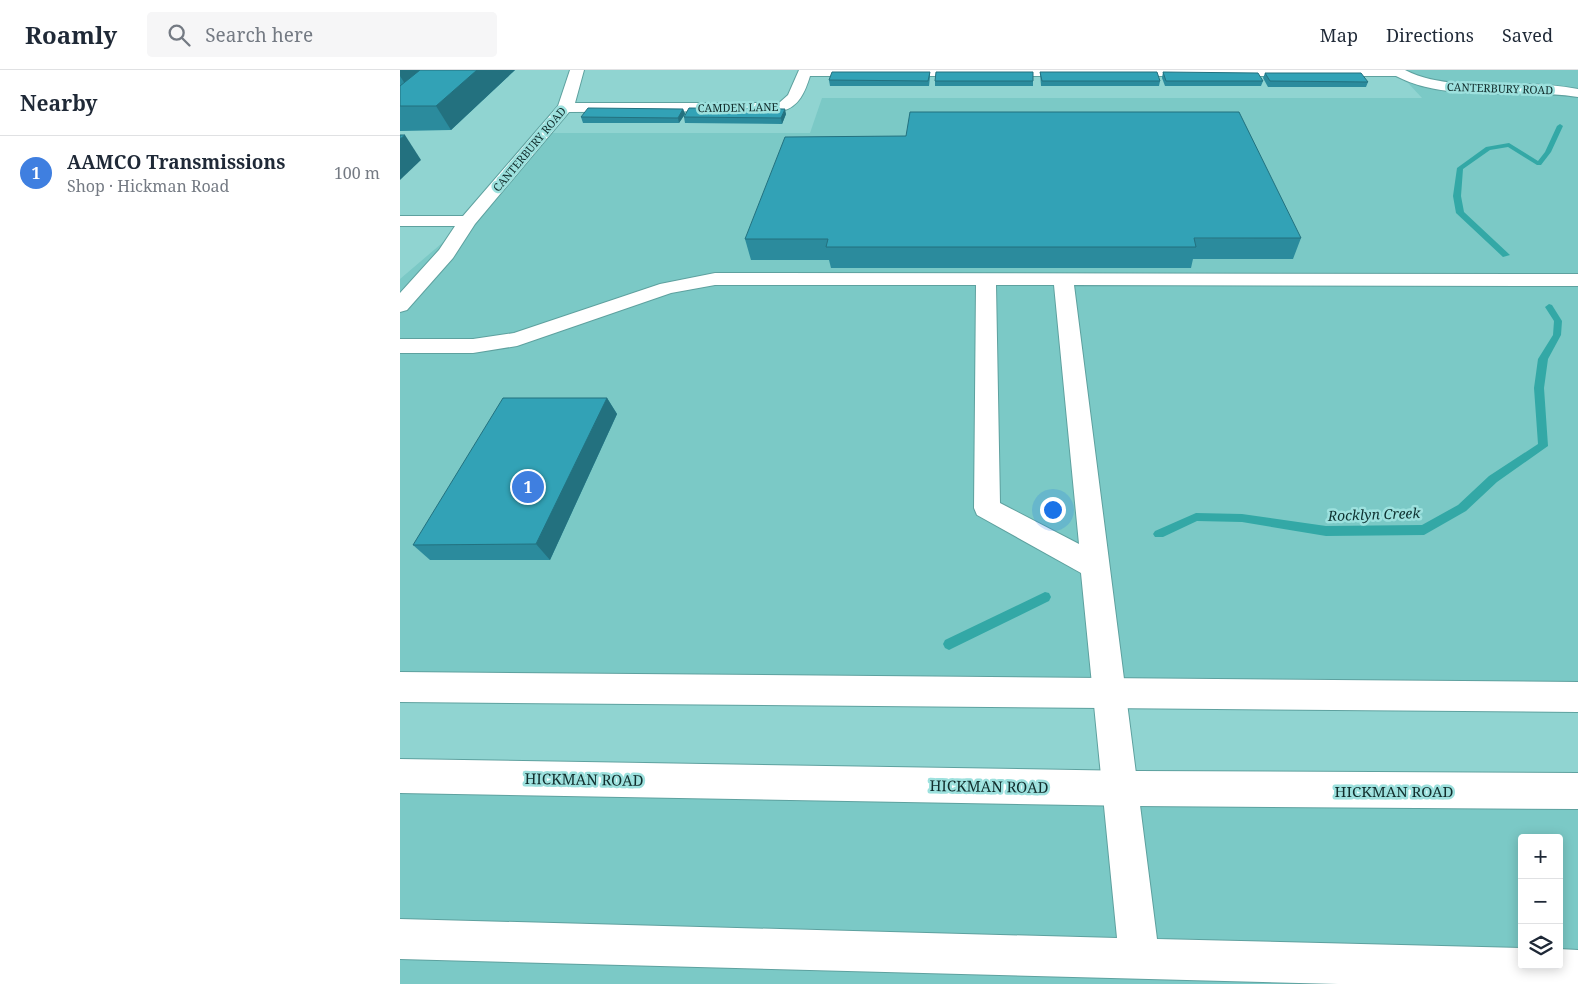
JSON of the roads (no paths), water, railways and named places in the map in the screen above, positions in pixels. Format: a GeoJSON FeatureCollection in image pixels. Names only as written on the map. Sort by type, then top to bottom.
{"type":"FeatureCollection","features":[{"type":"Feature","properties":{"kind":"main road","name":"CANTERBURY ROAD"},"geometry":{"type":"LineString","coordinates":[[400,306],[446,254],[468,221],[565,108],[570,100],[577,70]]}},
{"type":"Feature","properties":{"kind":"main road","name":"CANTERBURY ROAD"},"geometry":{"type":"LineString","coordinates":[[1397,71],[1418,81],[1436,86],[1532,88],[1578,93]]}},
{"type":"Feature","properties":{"kind":"main road","name":"CAMDEN LANE"},"geometry":{"type":"LineString","coordinates":[[565,108],[782,107],[789,104],[797,94],[805,72],[1397,71]]}},
{"type":"Feature","properties":{"kind":"main road"},"geometry":{"type":"LineString","coordinates":[[400,221],[468,221]]}},
{"type":"Feature","properties":{"kind":"main road","name":"CANTERBURY ROAD"},"geometry":{"type":"LineString","coordinates":[[400,279],[468,221]]}},
{"type":"Feature","properties":{"kind":"main road"},"geometry":{"type":"LineString","coordinates":[[400,346],[473,346],[517,339],[667,288],[715,278],[1578,280]]}},
{"type":"Feature","properties":{"kind":"main road"},"geometry":{"type":"LineString","coordinates":[[986,279],[987,508],[1095,566]]}},
{"type":"Feature","properties":{"kind":"main road"},"geometry":{"type":"LineString","coordinates":[[1063,279],[1139,958]]}},
{"type":"Feature","properties":{"kind":"main road"},"geometry":{"type":"LineString","coordinates":[[400,687],[1578,697]]}},
{"type":"Feature","properties":{"kind":"main road","name":"HICKMAN ROAD"},"geometry":{"type":"LineString","coordinates":[[400,776],[1120,789],[1578,791]]}},
{"type":"Feature","properties":{"kind":"main road"},"geometry":{"type":"LineString","coordinates":[[400,939],[1578,970]]}},
{"type":"Feature","properties":{"kind":"waterway","name":"Rocklyn Creek"},"geometry":{"type":"LineString","coordinates":[[1506,255],[1460,213],[1457,196],[1460,168],[1488,148],[1509,145],[1539,164],[1548,152],[1560,126]]}},
{"type":"Feature","properties":{"kind":"waterway","name":"Rocklyn Creek"},"geometry":{"type":"LineString","coordinates":[[1159,534],[1196,517],[1242,518],[1326,531],[1424,530],[1462,508],[1493,479],[1543,446],[1539,388],[1543,359],[1557,335],[1558,321],[1549,307]]}},
{"type":"Feature","properties":{"kind":"waterway","name":"Rocklyn Creek"},"geometry":{"type":"LineString","coordinates":[[949,644],[1045,597]]}},
{"type":"Feature","properties":{"kind":"place","name":"AAMCO Transmissions"},"geometry":{"type":"Point","coordinates":[528,487]}}]}
